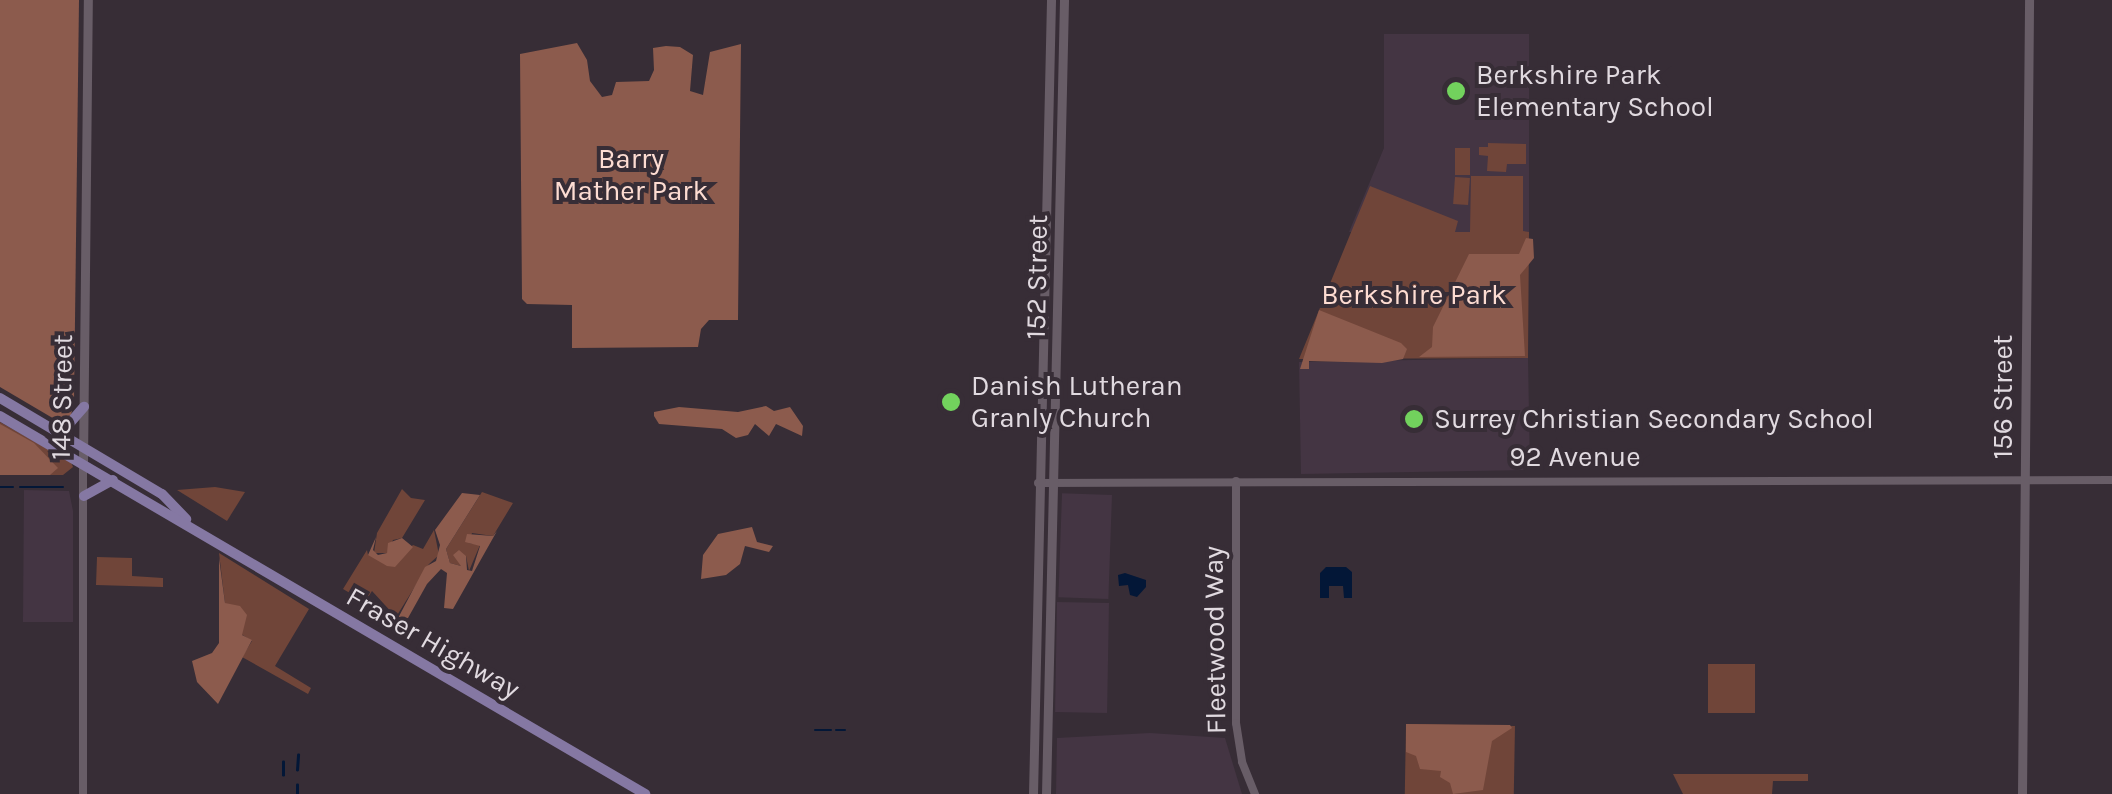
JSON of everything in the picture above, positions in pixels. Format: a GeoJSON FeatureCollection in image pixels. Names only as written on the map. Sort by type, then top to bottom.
{"type":"FeatureCollection","features":[{"type":"Feature","properties":{"kind":"main road","name":"148 Street"},"geometry":{"type":"LineString","coordinates":[[83,463],[88,0]]}},
{"type":"Feature","properties":{"kind":"main road","name":"152 Street"},"geometry":{"type":"LineString","coordinates":[[1033,794],[1051,0]]}},
{"type":"Feature","properties":{"kind":"main road","name":"152 Street"},"geometry":{"type":"LineString","coordinates":[[1046,794],[1064,0]]}},
{"type":"Feature","properties":{"kind":"main road","name":"156 Street"},"geometry":{"type":"LineString","coordinates":[[2022,794],[2029,0]]}},
{"type":"Feature","properties":{"kind":"main road","name":"Fraser Highway"},"geometry":{"type":"LineString","coordinates":[[0,398],[162,494],[197,530]]}},
{"type":"Feature","properties":{"kind":"main road"},"geometry":{"type":"LineString","coordinates":[[54,430],[68,424],[84,407]]}},
{"type":"Feature","properties":{"kind":"main road","name":"Fraser Highway"},"geometry":{"type":"LineString","coordinates":[[0,416],[646,794]]}},
{"type":"Feature","properties":{"kind":"main road"},"geometry":{"type":"LineString","coordinates":[[84,496],[113,480]]}},
{"type":"Feature","properties":{"kind":"street","name":"148 Street"},"geometry":{"type":"LineString","coordinates":[[83,463],[83,794]]}},
{"type":"Feature","properties":{"kind":"street","name":"92 Avenue"},"geometry":{"type":"LineString","coordinates":[[1038,483],[2112,480]]}},
{"type":"Feature","properties":{"kind":"street","name":"Fleetwood Way"},"geometry":{"type":"LineString","coordinates":[[1236,482],[1236,724],[1242,762],[1256,794]]}},
{"type":"Feature","properties":{"kind":"shaded area","name":"Berkshire Park Elementary School"},"geometry":{"type":"Polygon","coordinates":[[[1384,34],[1529,34],[1529,232],[1349,232],[1384,148],[1384,34]]]}},
{"type":"Feature","properties":{"kind":"shaded area","name":"Surrey Christian Secondary School"},"geometry":{"type":"Polygon","coordinates":[[[1528,358],[1530,470],[1301,474],[1299,362],[1528,358]]]}},
{"type":"Feature","properties":{"kind":"shaded area"},"geometry":{"type":"Polygon","coordinates":[[[24,490],[69,491],[73,511],[73,622],[23,622],[24,490]]]}},
{"type":"Feature","properties":{"kind":"shaded area"},"geometry":{"type":"Polygon","coordinates":[[[1062,493],[1112,495],[1108,599],[1058,597],[1062,493]]]}},
{"type":"Feature","properties":{"kind":"shaded area"},"geometry":{"type":"Polygon","coordinates":[[[1057,602],[1109,603],[1107,713],[1055,712],[1057,602]]]}},
{"type":"Feature","properties":{"kind":"shaded area"},"geometry":{"type":"Polygon","coordinates":[[[1150,733],[1225,738],[1242,794],[1056,794],[1057,738],[1150,733]]]}},
{"type":"Feature","properties":{"kind":"green space"},"geometry":{"type":"Polygon","coordinates":[[[0,0],[79,0],[74,401],[71,415],[56,420],[0,387],[0,0]]]}},
{"type":"Feature","properties":{"kind":"green space","name":"Barry Mather Park"},"geometry":{"type":"Polygon","coordinates":[[[577,43],[587,60],[590,81],[602,97],[612,95],[616,82],[649,81],[654,70],[653,48],[666,46],[680,47],[693,55],[690,91],[703,95],[710,52],[741,44],[738,320],[709,320],[701,329],[698,347],[572,348],[572,305],[527,304],[522,299],[520,54],[577,43]]]}},
{"type":"Feature","properties":{"kind":"green space"},"geometry":{"type":"Polygon","coordinates":[[[1488,143],[1526,144],[1526,164],[1507,164],[1506,172],[1487,171],[1488,156],[1479,155],[1479,147],[1488,147],[1488,143]]]}},
{"type":"Feature","properties":{"kind":"green space"},"geometry":{"type":"Polygon","coordinates":[[[1455,148],[1470,148],[1470,175],[1455,175],[1455,148]]]}},
{"type":"Feature","properties":{"kind":"green space","name":"Berkshire Park"},"geometry":{"type":"Polygon","coordinates":[[[1471,176],[1523,176],[1523,231],[1529,232],[1528,358],[1299,359],[1370,186],[1458,221],[1455,232],[1470,232],[1471,176]]]}},
{"type":"Feature","properties":{"kind":"green space"},"geometry":{"type":"Polygon","coordinates":[[[1455,177],[1470,178],[1468,205],[1453,204],[1455,177]]]}},
{"type":"Feature","properties":{"kind":"green space"},"geometry":{"type":"Polygon","coordinates":[[[1526,238],[1533,239],[1534,258],[1520,275],[1525,356],[1419,357],[1432,347],[1433,327],[1469,254],[1519,254],[1526,238]]]}},
{"type":"Feature","properties":{"kind":"green space"},"geometry":{"type":"Polygon","coordinates":[[[1319,310],[1401,343],[1407,349],[1403,359],[1382,363],[1309,361],[1309,369],[1300,369],[1319,310]]]}},
{"type":"Feature","properties":{"kind":"green space"},"geometry":{"type":"Polygon","coordinates":[[[766,406],[774,411],[790,407],[803,426],[802,436],[776,424],[769,436],[755,424],[748,435],[736,438],[722,429],[659,424],[654,416],[654,412],[679,407],[738,412],[766,406]]]}},
{"type":"Feature","properties":{"kind":"green space"},"geometry":{"type":"Polygon","coordinates":[[[0,422],[71,462],[73,467],[63,475],[0,475],[0,422]]]}},
{"type":"Feature","properties":{"kind":"green space"},"geometry":{"type":"Polygon","coordinates":[[[0,424],[34,443],[58,468],[50,475],[0,475],[0,424]]]}},
{"type":"Feature","properties":{"kind":"green space"},"geometry":{"type":"Polygon","coordinates":[[[215,487],[245,492],[227,521],[177,490],[215,487]]]}},
{"type":"Feature","properties":{"kind":"green space"},"geometry":{"type":"Polygon","coordinates":[[[402,489],[411,498],[425,500],[402,538],[393,540],[387,553],[374,553],[377,533],[402,489]]]}},
{"type":"Feature","properties":{"kind":"green space"},"geometry":{"type":"Polygon","coordinates":[[[482,492],[513,503],[493,536],[472,533],[469,543],[480,545],[469,571],[466,556],[461,559],[461,566],[450,563],[446,549],[482,492]]]}},
{"type":"Feature","properties":{"kind":"green space"},"geometry":{"type":"Polygon","coordinates":[[[462,493],[480,495],[446,549],[450,563],[461,566],[453,555],[459,550],[466,556],[467,570],[472,571],[480,546],[465,542],[467,534],[493,536],[497,531],[453,609],[444,608],[447,573],[441,569],[427,584],[408,618],[397,620],[425,567],[436,561],[440,545],[435,530],[462,493]]]}},
{"type":"Feature","properties":{"kind":"green space"},"geometry":{"type":"Polygon","coordinates":[[[752,527],[757,542],[773,546],[769,552],[745,546],[740,564],[726,575],[701,579],[703,555],[718,534],[752,527]]]}},
{"type":"Feature","properties":{"kind":"green space"},"geometry":{"type":"Polygon","coordinates":[[[434,530],[439,555],[429,564],[396,617],[372,591],[365,602],[343,589],[367,550],[368,555],[402,555],[413,545],[423,549],[434,530]]]}},
{"type":"Feature","properties":{"kind":"green space"},"geometry":{"type":"Polygon","coordinates":[[[376,537],[373,550],[378,555],[387,553],[388,543],[402,538],[413,547],[395,567],[387,566],[368,555],[376,537]]]}},
{"type":"Feature","properties":{"kind":"green space"},"geometry":{"type":"Polygon","coordinates":[[[219,553],[309,609],[275,666],[311,688],[308,694],[242,657],[252,641],[241,634],[225,603],[219,553]]]}},
{"type":"Feature","properties":{"kind":"green space"},"geometry":{"type":"Polygon","coordinates":[[[97,557],[132,558],[132,576],[163,578],[163,587],[96,585],[97,557]]]}},
{"type":"Feature","properties":{"kind":"green space"},"geometry":{"type":"Polygon","coordinates":[[[219,558],[225,603],[240,606],[247,615],[242,635],[252,640],[218,704],[197,682],[192,661],[212,653],[219,643],[219,558]]]}},
{"type":"Feature","properties":{"kind":"green space"},"geometry":{"type":"Polygon","coordinates":[[[1708,664],[1755,664],[1755,713],[1708,713],[1708,664]]]}},
{"type":"Feature","properties":{"kind":"green space"},"geometry":{"type":"Polygon","coordinates":[[[1406,724],[1515,726],[1514,794],[1405,794],[1406,724]]]}},
{"type":"Feature","properties":{"kind":"green space"},"geometry":{"type":"Polygon","coordinates":[[[1406,724],[1512,728],[1492,741],[1483,790],[1453,794],[1450,783],[1440,777],[1441,771],[1420,769],[1416,756],[1406,752],[1406,724]]]}},
{"type":"Feature","properties":{"kind":"green space"},"geometry":{"type":"Polygon","coordinates":[[[1673,774],[1808,774],[1808,781],[1773,781],[1772,794],[1683,794],[1673,774]]]}},
{"type":"Feature","properties":{"kind":"water"},"geometry":{"type":"Polygon","coordinates":[[[1326,567],[1346,567],[1352,572],[1352,598],[1344,598],[1343,586],[1329,586],[1329,598],[1320,598],[1320,573],[1326,567]]]}},
{"type":"Feature","properties":{"kind":"water"},"geometry":{"type":"Polygon","coordinates":[[[1125,573],[1146,580],[1146,587],[1137,597],[1130,595],[1128,585],[1119,586],[1118,575],[1125,573]]]}},
{"type":"Feature","properties":{"kind":"waterway"},"geometry":{"type":"LineString","coordinates":[[0,487],[13,487]]}},
{"type":"Feature","properties":{"kind":"waterway"},"geometry":{"type":"LineString","coordinates":[[20,487],[63,487]]}},
{"type":"Feature","properties":{"kind":"waterway"},"geometry":{"type":"LineString","coordinates":[[815,730],[831,730]]}},
{"type":"Feature","properties":{"kind":"waterway"},"geometry":{"type":"LineString","coordinates":[[836,730],[845,730]]}},
{"type":"Feature","properties":{"kind":"waterway"},"geometry":{"type":"LineString","coordinates":[[297,770],[298,755]]}},
{"type":"Feature","properties":{"kind":"waterway"},"geometry":{"type":"LineString","coordinates":[[283,762],[283,775]]}},
{"type":"Feature","properties":{"kind":"waterway"},"geometry":{"type":"LineString","coordinates":[[297,785],[297,794]]}},
{"type":"Feature","properties":{"kind":"place","name":"Berkshire Park Elementary School"},"geometry":{"type":"Point","coordinates":[1456,91]}},
{"type":"Feature","properties":{"kind":"place","name":"Danish Lutheran Granly Church"},"geometry":{"type":"Point","coordinates":[951,402]}},
{"type":"Feature","properties":{"kind":"place","name":"Surrey Christian Secondary School"},"geometry":{"type":"Point","coordinates":[1414,419]}}]}
